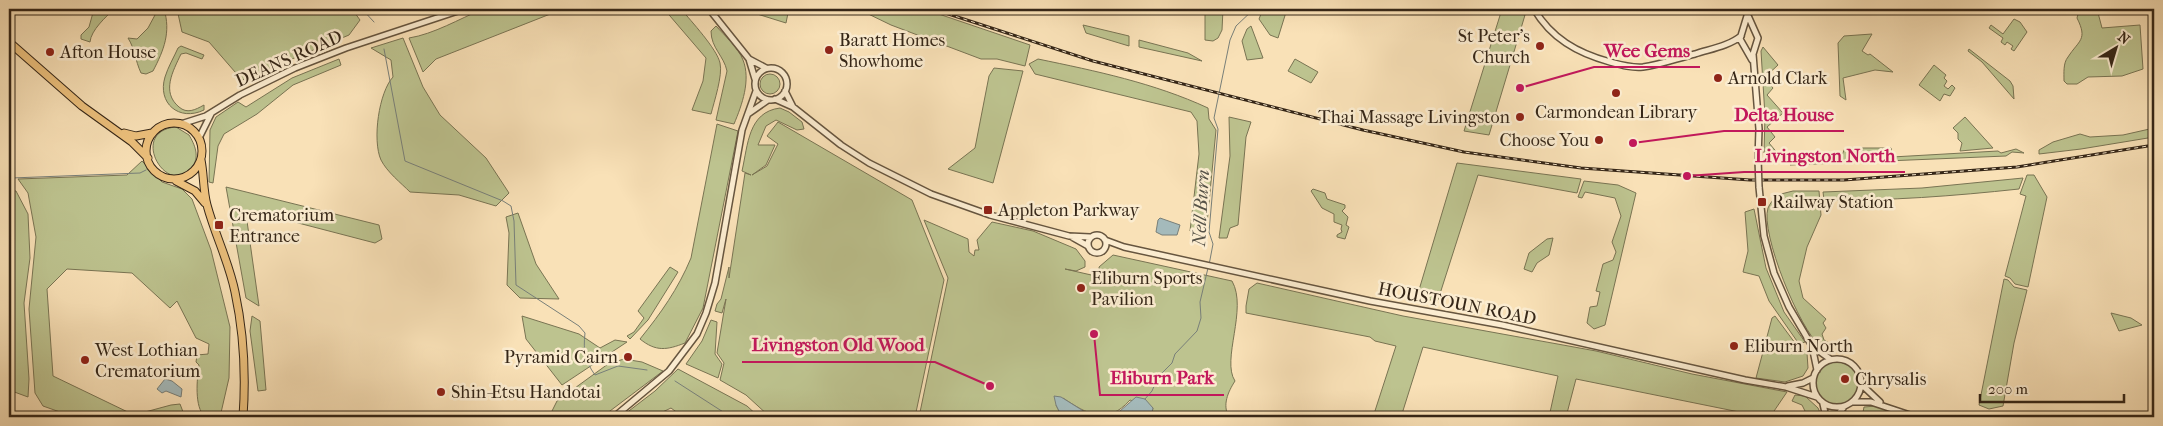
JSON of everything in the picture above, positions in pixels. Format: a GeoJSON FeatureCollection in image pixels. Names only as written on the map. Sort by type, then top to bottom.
{"type":"FeatureCollection","features":[{"type":"Feature","properties":{"kind":"main road"},"geometry":{"type":"LineString","coordinates":[[9,42],[82,106],[141,150],[158,174],[182,183],[195,191],[207,208]]}},
{"type":"Feature","properties":{"kind":"main road"},"geometry":{"type":"LineString","coordinates":[[118,132],[136,136],[152,133],[163,125],[181,124],[191,129],[199,138],[203,189],[207,208],[223,247],[236,293],[244,357],[242,417]]}},
{"type":"Feature","properties":{"kind":"main road"},"geometry":{"type":"LineString","coordinates":[[148,158],[146,145],[152,133]]}},
{"type":"Feature","properties":{"kind":"main road"},"geometry":{"type":"LineString","coordinates":[[170,179],[186,178],[193,174],[201,160]]}},
{"type":"Feature","properties":{"kind":"street","name":"DEANS ROAD"},"geometry":{"type":"LineString","coordinates":[[181,124],[196,120],[213,112],[240,95],[295,68],[346,48],[464,9]]}},
{"type":"Feature","properties":{"kind":"street"},"geometry":{"type":"LineString","coordinates":[[614,417],[669,371],[697,334],[710,301],[720,257],[741,136],[756,90],[749,59],[709,9]]}},
{"type":"Feature","properties":{"kind":"street"},"geometry":{"type":"LineString","coordinates":[[1534,9],[1546,28],[1566,44],[1596,58],[1631,67],[1652,66],[1728,43],[1742,34],[1754,31]]}},
{"type":"Feature","properties":{"kind":"street"},"geometry":{"type":"LineString","coordinates":[[1746,12],[1758,38],[1754,46],[1754,65],[1759,187],[1764,236],[1774,273],[1789,307],[1812,346],[1816,370],[1813,378],[1813,388],[1823,404],[1826,417]]}},
{"type":"Feature","properties":{"kind":"street"},"geometry":{"type":"LineString","coordinates":[[1746,12],[1742,34],[1744,46],[1754,65]]}},
{"type":"Feature","properties":{"kind":"street"},"geometry":{"type":"LineString","coordinates":[[1728,43],[1754,46]]}},
{"type":"Feature","properties":{"kind":"street"},"geometry":{"type":"LineString","coordinates":[[748,115],[768,100],[775,99],[785,91],[787,81],[778,69],[767,68],[749,59]]}},
{"type":"Feature","properties":{"kind":"street"},"geometry":{"type":"LineString","coordinates":[[755,80],[760,72],[767,68]]}},
{"type":"Feature","properties":{"kind":"street"},"geometry":{"type":"LineString","coordinates":[[756,90],[761,97],[768,100]]}},
{"type":"Feature","properties":{"kind":"street","name":"HOUSTOUN ROAD"},"geometry":{"type":"LineString","coordinates":[[785,91],[793,107]]}},
{"type":"Feature","properties":{"kind":"street","name":"HOUSTOUN ROAD"},"geometry":{"type":"LineString","coordinates":[[775,99],[793,107],[842,146],[906,183],[931,194],[982,212],[1069,236],[1097,253],[1105,247],[1124,247]]}},
{"type":"Feature","properties":{"kind":"street","name":"DEANS ROAD"},"geometry":{"type":"LineString","coordinates":[[199,138],[213,112]]}},
{"type":"Feature","properties":{"kind":"street","name":"HOUSTOUN ROAD"},"geometry":{"type":"LineString","coordinates":[[1069,236],[1090,237],[1100,235],[1105,240],[1124,247],[1370,301],[1502,325],[1729,377],[1786,386],[1817,397]]}},
{"type":"Feature","properties":{"kind":"street"},"geometry":{"type":"LineString","coordinates":[[1088,246],[1090,237]]}},
{"type":"Feature","properties":{"kind":"street"},"geometry":{"type":"LineString","coordinates":[[1105,240],[1105,247]]}},
{"type":"Feature","properties":{"kind":"street"},"geometry":{"type":"LineString","coordinates":[[1812,346],[1830,359],[1845,360],[1852,364],[1858,371],[1862,385],[1882,404]]}},
{"type":"Feature","properties":{"kind":"street"},"geometry":{"type":"LineString","coordinates":[[1816,370],[1830,359]]}},
{"type":"Feature","properties":{"kind":"street","name":"HOUSTOUN ROAD"},"geometry":{"type":"LineString","coordinates":[[1786,386],[1802,383],[1813,378]]}},
{"type":"Feature","properties":{"kind":"street"},"geometry":{"type":"LineString","coordinates":[[1836,417],[1844,407],[1857,397],[1862,385]]}},
{"type":"Feature","properties":{"kind":"street"},"geometry":{"type":"LineString","coordinates":[[1852,402],[1861,401],[1882,404],[1916,417]]}},
{"type":"Feature","properties":{"kind":"street"},"geometry":{"type":"LineString","coordinates":[[1823,404],[1832,407],[1844,407]]}},
{"type":"Feature","properties":{"kind":"green space"},"geometry":{"type":"Polygon","coordinates":[[[94,9],[114,9],[96,28],[90,42],[81,39],[81,35],[89,27],[94,9]]]}},
{"type":"Feature","properties":{"kind":"green space"},"geometry":{"type":"Polygon","coordinates":[[[152,9],[164,9],[167,25],[165,41],[157,63],[153,71],[146,74],[141,73],[128,38],[137,39],[148,28],[155,15],[152,9]]]}},
{"type":"Feature","properties":{"kind":"green space"},"geometry":{"type":"Polygon","coordinates":[[[177,9],[352,9],[360,20],[349,35],[242,80],[209,42],[182,32],[177,9]]]}},
{"type":"Feature","properties":{"kind":"green space"},"geometry":{"type":"Polygon","coordinates":[[[483,9],[563,9],[436,59],[423,72],[409,38],[437,30],[483,9]]]}},
{"type":"Feature","properties":{"kind":"green space"},"geometry":{"type":"Polygon","coordinates":[[[664,9],[681,9],[703,35],[718,57],[721,68],[711,114],[692,110],[703,81],[706,58],[664,9]]]}},
{"type":"Feature","properties":{"kind":"green space"},"geometry":{"type":"Polygon","coordinates":[[[750,9],[792,9],[788,13],[786,23],[754,13],[750,9]]]}},
{"type":"Feature","properties":{"kind":"green space"},"geometry":{"type":"Polygon","coordinates":[[[858,9],[924,9],[1030,45],[1025,66],[997,59],[981,59],[891,25],[858,9]]]}},
{"type":"Feature","properties":{"kind":"green space"},"geometry":{"type":"Polygon","coordinates":[[[1205,9],[1223,9],[1222,30],[1218,38],[1213,41],[1205,40],[1205,9]]]}},
{"type":"Feature","properties":{"kind":"green space"},"geometry":{"type":"Polygon","coordinates":[[[1263,9],[1287,9],[1278,38],[1270,35],[1259,19],[1263,9]]]}},
{"type":"Feature","properties":{"kind":"green space"},"geometry":{"type":"Polygon","coordinates":[[[1502,9],[1525,15],[1489,135],[1464,131],[1502,9]]]}},
{"type":"Feature","properties":{"kind":"green space"},"geometry":{"type":"Polygon","coordinates":[[[2097,9],[2102,28],[2140,25],[2143,69],[2122,76],[2088,77],[2077,84],[2067,84],[2064,81],[2065,62],[2082,36],[2077,18],[2079,10],[2097,9]]]}},
{"type":"Feature","properties":{"kind":"green space"},"geometry":{"type":"Polygon","coordinates":[[[2014,19],[2020,22],[2027,32],[2014,51],[2011,49],[2013,46],[2007,42],[2005,45],[2001,42],[2003,38],[1989,28],[1991,25],[2003,34],[2014,19]]]}},
{"type":"Feature","properties":{"kind":"green space"},"geometry":{"type":"Polygon","coordinates":[[[1083,25],[1129,36],[1129,46],[1086,33],[1083,25]]]}},
{"type":"Feature","properties":{"kind":"green space"},"geometry":{"type":"Polygon","coordinates":[[[716,26],[738,51],[745,68],[746,84],[734,124],[716,120],[727,71],[713,42],[711,31],[716,26]]]}},
{"type":"Feature","properties":{"kind":"green space"},"geometry":{"type":"Polygon","coordinates":[[[1251,26],[1263,58],[1247,60],[1242,41],[1247,29],[1251,26]]]}},
{"type":"Feature","properties":{"kind":"green space"},"geometry":{"type":"Polygon","coordinates":[[[1872,34],[1862,51],[1868,55],[1870,54],[1893,72],[1875,70],[1843,78],[1846,100],[1840,96],[1838,43],[1844,36],[1872,34]]]}},
{"type":"Feature","properties":{"kind":"green space"},"geometry":{"type":"Polygon","coordinates":[[[403,38],[423,87],[440,115],[486,158],[509,193],[496,206],[459,195],[410,192],[390,173],[381,160],[377,141],[378,117],[384,93],[393,77],[391,60],[371,48],[403,38]]]}},
{"type":"Feature","properties":{"kind":"green space"},"geometry":{"type":"Polygon","coordinates":[[[1139,40],[1188,53],[1202,61],[1139,47],[1139,40]]]}},
{"type":"Feature","properties":{"kind":"green space"},"geometry":{"type":"Polygon","coordinates":[[[181,46],[204,55],[202,59],[186,53],[181,54],[170,81],[171,95],[179,107],[191,110],[204,105],[204,110],[195,113],[186,114],[172,108],[164,95],[163,86],[166,73],[178,48],[181,46]]]}},
{"type":"Feature","properties":{"kind":"green space"},"geometry":{"type":"Polygon","coordinates":[[[1763,47],[1778,65],[1764,78],[1773,88],[1767,95],[1783,113],[1767,127],[1775,137],[1769,143],[1784,161],[1764,153],[1765,116],[1761,51],[1763,47]]]}},
{"type":"Feature","properties":{"kind":"green space"},"geometry":{"type":"Polygon","coordinates":[[[1969,49],[2010,81],[2013,86],[2014,99],[1982,62],[1968,51],[1969,49]]]}},
{"type":"Feature","properties":{"kind":"green space"},"geometry":{"type":"Polygon","coordinates":[[[339,59],[341,65],[293,85],[257,114],[224,134],[218,146],[213,183],[209,182],[210,130],[216,117],[238,102],[246,107],[292,78],[339,59]]]}},
{"type":"Feature","properties":{"kind":"green space"},"geometry":{"type":"Polygon","coordinates":[[[1038,59],[1103,73],[1167,91],[1208,108],[1209,119],[1216,130],[1206,234],[1199,235],[1190,231],[1199,154],[1197,121],[1191,112],[1035,74],[1029,64],[1038,59]]]}},
{"type":"Feature","properties":{"kind":"green space"},"geometry":{"type":"Polygon","coordinates":[[[1295,59],[1318,72],[1311,83],[1288,71],[1295,59]]]}},
{"type":"Feature","properties":{"kind":"green space"},"geometry":{"type":"Polygon","coordinates":[[[1934,65],[1946,75],[1944,78],[1947,81],[1944,86],[1948,89],[1952,85],[1955,88],[1950,96],[1944,94],[1940,101],[1919,85],[1934,65]]]}},
{"type":"Feature","properties":{"kind":"green space"},"geometry":{"type":"Polygon","coordinates":[[[994,68],[1023,71],[993,183],[948,169],[975,148],[989,76],[994,68]]]}},
{"type":"Feature","properties":{"kind":"green space"},"geometry":{"type":"Polygon","coordinates":[[[766,74],[774,74],[780,80],[780,88],[774,94],[766,94],[760,88],[760,80],[766,74]]]}},
{"type":"Feature","properties":{"kind":"green space"},"geometry":{"type":"Polygon","coordinates":[[[780,108],[802,122],[804,129],[797,130],[776,120],[766,126],[758,145],[775,145],[766,165],[752,175],[767,166],[778,144],[767,136],[778,122],[912,200],[944,280],[915,417],[770,417],[746,395],[720,380],[724,363],[717,353],[726,299],[722,313],[715,311],[721,299],[729,267],[729,278],[745,173],[751,175],[742,171],[748,141],[755,123],[761,116],[769,111],[780,108]]]}},
{"type":"Feature","properties":{"kind":"green space"},"geometry":{"type":"Polygon","coordinates":[[[1229,117],[1251,122],[1246,137],[1238,225],[1230,228],[1227,238],[1219,238],[1230,156],[1229,117]]]}},
{"type":"Feature","properties":{"kind":"green space"},"geometry":{"type":"Polygon","coordinates":[[[1965,117],[1993,148],[1960,151],[1962,143],[1958,139],[1958,133],[1953,128],[1965,117]]]}},
{"type":"Feature","properties":{"kind":"green space"},"geometry":{"type":"Polygon","coordinates":[[[717,124],[738,131],[703,308],[685,343],[673,347],[657,348],[640,339],[668,300],[691,258],[717,124]]]}},
{"type":"Feature","properties":{"kind":"green space"},"geometry":{"type":"Polygon","coordinates":[[[176,127],[189,135],[195,147],[196,155],[192,167],[182,175],[172,175],[163,170],[153,150],[154,140],[162,131],[176,127]]]}},
{"type":"Feature","properties":{"kind":"green space"},"geometry":{"type":"Polygon","coordinates":[[[2154,128],[2154,137],[2039,154],[2039,150],[2053,142],[2080,134],[2090,137],[2123,135],[2154,128]]]}},
{"type":"Feature","properties":{"kind":"green space"},"geometry":{"type":"Polygon","coordinates":[[[1845,148],[1891,148],[1892,157],[1998,151],[2001,153],[2016,149],[2024,153],[2012,152],[2006,156],[1790,165],[1798,158],[1820,159],[1842,155],[1845,148]]]}},
{"type":"Feature","properties":{"kind":"green space"},"geometry":{"type":"Polygon","coordinates":[[[142,161],[162,182],[182,189],[192,199],[211,250],[230,327],[229,378],[220,417],[205,417],[199,407],[197,385],[199,365],[196,362],[197,355],[208,354],[209,344],[196,338],[177,301],[170,308],[132,273],[67,269],[47,289],[53,376],[134,415],[180,404],[185,417],[74,417],[43,406],[35,393],[29,309],[36,237],[28,193],[18,179],[127,175],[142,161]]]}},
{"type":"Feature","properties":{"kind":"green space"},"geometry":{"type":"Polygon","coordinates":[[[1457,163],[1581,179],[1577,193],[1478,175],[1438,300],[1416,300],[1457,163]]]}},
{"type":"Feature","properties":{"kind":"green space"},"geometry":{"type":"Polygon","coordinates":[[[2027,175],[2034,175],[2047,197],[2028,287],[2015,284],[2010,278],[2005,276],[2026,196],[2020,194],[2027,175]]]}},
{"type":"Feature","properties":{"kind":"green space"},"geometry":{"type":"Polygon","coordinates":[[[2023,178],[2019,189],[1946,196],[1873,200],[1824,200],[1823,192],[1922,188],[2023,178]]]}},
{"type":"Feature","properties":{"kind":"green space"},"geometry":{"type":"Polygon","coordinates":[[[1584,181],[1618,185],[1636,193],[1605,325],[1594,329],[1587,323],[1590,307],[1597,306],[1600,292],[1596,291],[1603,264],[1613,260],[1616,252],[1612,242],[1621,216],[1615,198],[1585,192],[1582,198],[1578,197],[1584,181]]]}},
{"type":"Feature","properties":{"kind":"green space"},"geometry":{"type":"Polygon","coordinates":[[[226,187],[379,225],[382,239],[375,243],[256,212],[246,214],[259,306],[246,298],[226,187]]]}},
{"type":"Feature","properties":{"kind":"green space"},"geometry":{"type":"Polygon","coordinates":[[[1313,189],[1325,193],[1327,199],[1345,205],[1342,211],[1348,217],[1346,225],[1349,227],[1345,239],[1337,237],[1342,232],[1342,225],[1334,222],[1334,214],[1322,208],[1311,191],[1313,189]]]}},
{"type":"Feature","properties":{"kind":"green space"},"geometry":{"type":"Polygon","coordinates":[[[9,190],[16,191],[28,214],[30,258],[24,303],[29,379],[28,397],[9,390],[9,190]]]}},
{"type":"Feature","properties":{"kind":"green space"},"geometry":{"type":"Polygon","coordinates":[[[1793,191],[1819,191],[1821,215],[1807,247],[1799,281],[1803,298],[1826,319],[1823,323],[1826,328],[1822,334],[1824,340],[1832,345],[1831,350],[1820,346],[1802,321],[1784,280],[1770,238],[1767,220],[1768,208],[1777,195],[1793,191]]]}},
{"type":"Feature","properties":{"kind":"green space"},"geometry":{"type":"Polygon","coordinates":[[[1754,209],[1766,268],[1784,312],[1805,342],[1799,344],[1769,301],[1759,276],[1743,272],[1748,251],[1745,212],[1754,209]]]}},
{"type":"Feature","properties":{"kind":"green space"},"geometry":{"type":"Polygon","coordinates":[[[518,213],[536,264],[559,299],[520,298],[507,285],[509,233],[506,217],[518,213]]]}},
{"type":"Feature","properties":{"kind":"green space"},"geometry":{"type":"Polygon","coordinates":[[[924,220],[968,239],[969,252],[974,256],[975,250],[979,250],[977,240],[992,222],[1033,231],[1076,249],[1085,261],[1085,267],[1076,271],[1065,269],[1100,277],[1099,267],[1113,255],[1232,281],[1236,292],[1237,305],[1231,360],[1235,381],[1228,394],[1226,403],[1229,417],[1151,417],[1153,408],[1130,400],[1113,413],[1097,415],[1080,409],[1063,398],[1056,405],[1062,417],[919,417],[948,278],[924,220]]]}},
{"type":"Feature","properties":{"kind":"green space"},"geometry":{"type":"Polygon","coordinates":[[[1553,238],[1549,255],[1537,263],[1532,272],[1524,269],[1529,253],[1547,239],[1553,238]]]}},
{"type":"Feature","properties":{"kind":"green space"},"geometry":{"type":"Polygon","coordinates":[[[670,267],[678,272],[648,320],[630,339],[627,336],[634,332],[644,318],[638,311],[670,267]]]}},
{"type":"Feature","properties":{"kind":"green space"},"geometry":{"type":"Polygon","coordinates":[[[2004,279],[2008,280],[2014,287],[2027,290],[2014,343],[2003,406],[1989,409],[1979,405],[2004,279]]]}},
{"type":"Feature","properties":{"kind":"green space"},"geometry":{"type":"Polygon","coordinates":[[[1257,283],[1403,316],[1596,351],[1692,374],[1787,392],[1770,417],[1764,417],[1576,379],[1566,417],[1549,417],[1558,376],[1423,347],[1401,417],[1373,417],[1396,346],[1375,341],[1370,337],[1246,313],[1249,289],[1257,283]]]}},
{"type":"Feature","properties":{"kind":"green space"},"geometry":{"type":"Polygon","coordinates":[[[2111,313],[2131,318],[2142,325],[2119,331],[2111,313]]]}},
{"type":"Feature","properties":{"kind":"green space"},"geometry":{"type":"Polygon","coordinates":[[[252,316],[260,321],[266,390],[258,391],[250,331],[252,316]]]}},
{"type":"Feature","properties":{"kind":"green space"},"geometry":{"type":"Polygon","coordinates":[[[522,316],[579,334],[600,348],[615,340],[627,342],[562,385],[526,339],[522,316]]]}},
{"type":"Feature","properties":{"kind":"green space"},"geometry":{"type":"Polygon","coordinates":[[[1775,316],[1795,343],[1807,353],[1808,368],[1803,376],[1785,382],[1756,378],[1772,318],[1775,316]]]}},
{"type":"Feature","properties":{"kind":"green space"},"geometry":{"type":"Polygon","coordinates":[[[711,320],[717,322],[715,354],[722,364],[718,378],[686,364],[702,341],[711,320]]]}},
{"type":"Feature","properties":{"kind":"green space"},"geometry":{"type":"Polygon","coordinates":[[[624,359],[642,362],[663,371],[602,417],[549,417],[557,401],[608,364],[624,359]]]}},
{"type":"Feature","properties":{"kind":"green space"},"geometry":{"type":"Polygon","coordinates":[[[1837,362],[1849,366],[1855,372],[1859,384],[1855,396],[1849,402],[1837,406],[1825,402],[1819,396],[1815,384],[1819,372],[1825,366],[1837,362]]]}},
{"type":"Feature","properties":{"kind":"green space"},"geometry":{"type":"Polygon","coordinates":[[[678,369],[747,406],[759,417],[683,417],[671,408],[652,417],[621,417],[655,391],[678,369]]]}},
{"type":"Feature","properties":{"kind":"green space"},"geometry":{"type":"Polygon","coordinates":[[[1795,395],[1805,396],[1818,408],[1822,417],[1808,417],[1802,405],[1792,401],[1795,395]]]}},
{"type":"Feature","properties":{"kind":"green space"},"geometry":{"type":"Polygon","coordinates":[[[1876,406],[1906,417],[1869,417],[1863,412],[1864,407],[1876,406]]]}},
{"type":"Feature","properties":{"kind":"shaded area"},"geometry":{"type":"Polygon","coordinates":[[[1160,218],[1180,225],[1177,235],[1162,235],[1156,232],[1160,218]]]}},
{"type":"Feature","properties":{"kind":"shaded area"},"geometry":{"type":"Polygon","coordinates":[[[165,379],[172,381],[182,389],[181,397],[166,391],[162,393],[157,389],[165,379]]]}},
{"type":"Feature","properties":{"kind":"shaded area"},"geometry":{"type":"Polygon","coordinates":[[[1054,396],[1061,397],[1085,412],[1099,416],[1120,411],[1136,397],[1145,399],[1153,408],[1151,417],[1062,417],[1054,396]]]}},
{"type":"Feature","properties":{"kind":"waterway"},"geometry":{"type":"LineString","coordinates":[[362,9],[374,22]]}},
{"type":"Feature","properties":{"kind":"waterway","name":"Nell Burn"},"geometry":{"type":"LineString","coordinates":[[1209,265],[1213,244],[1209,232],[1218,129],[1214,118],[1230,40],[1236,26],[1254,9]]}},
{"type":"Feature","properties":{"kind":"waterway"},"geometry":{"type":"LineString","coordinates":[[384,49],[405,161],[511,206],[514,221],[516,285],[579,326],[585,333],[584,345],[586,356],[595,375],[618,366],[647,370]]}},
{"type":"Feature","properties":{"kind":"waterway"},"geometry":{"type":"LineString","coordinates":[[12,178],[140,173],[146,170]]}},
{"type":"Feature","properties":{"kind":"waterway","name":"Nell Burn"},"geometry":{"type":"LineString","coordinates":[[1145,399],[1152,391],[1158,377],[1172,363],[1175,354],[1197,331],[1201,318],[1200,302],[1208,268]]}},
{"type":"Feature","properties":{"kind":"waterway"},"geometry":{"type":"LineString","coordinates":[[675,381],[731,417]]}},
{"type":"Feature","properties":{"kind":"railway"},"geometry":{"type":"LineString","coordinates":[[933,9],[1093,61],[1363,130],[1464,152],[1581,168],[1750,180],[1844,180],[2017,167],[2154,145]]}},
{"type":"Feature","properties":{"kind":"place","name":"St Peter's Church"},"geometry":{"type":"Point","coordinates":[1540,46]}},
{"type":"Feature","properties":{"kind":"place","name":"Baratt Homes Showhome"},"geometry":{"type":"Point","coordinates":[829,50]}},
{"type":"Feature","properties":{"kind":"place","name":"Afton House"},"geometry":{"type":"Point","coordinates":[50,52]}},
{"type":"Feature","properties":{"kind":"place","name":"Arnold Clark"},"geometry":{"type":"Point","coordinates":[1718,78]}},
{"type":"Feature","properties":{"kind":"place","name":"Wee Gems"},"geometry":{"type":"Point","coordinates":[1520,88]}},
{"type":"Feature","properties":{"kind":"place","name":"Carmondean Library"},"geometry":{"type":"Point","coordinates":[1616,93]}},
{"type":"Feature","properties":{"kind":"place","name":"Thai Massage Livingston"},"geometry":{"type":"Point","coordinates":[1520,117]}},
{"type":"Feature","properties":{"kind":"place","name":"Choose You"},"geometry":{"type":"Point","coordinates":[1599,140]}},
{"type":"Feature","properties":{"kind":"place","name":"Delta House"},"geometry":{"type":"Point","coordinates":[1633,143]}},
{"type":"Feature","properties":{"kind":"place","name":"Livingston North"},"geometry":{"type":"Point","coordinates":[1687,176]}},
{"type":"Feature","properties":{"kind":"place","name":"Railway Station"},"geometry":{"type":"Point","coordinates":[1762,202]}},
{"type":"Feature","properties":{"kind":"place","name":"Appleton Parkway"},"geometry":{"type":"Point","coordinates":[988,210]}},
{"type":"Feature","properties":{"kind":"place","name":"Crematorium Entrance"},"geometry":{"type":"Point","coordinates":[219,225]}},
{"type":"Feature","properties":{"kind":"place","name":"Eliburn Sports Pavilion"},"geometry":{"type":"Point","coordinates":[1081,288]}},
{"type":"Feature","properties":{"kind":"place","name":"Eliburn Park"},"geometry":{"type":"Point","coordinates":[1094,334]}},
{"type":"Feature","properties":{"kind":"place","name":"Eliburn North"},"geometry":{"type":"Point","coordinates":[1734,346]}},
{"type":"Feature","properties":{"kind":"place","name":"Pyramid Cairn"},"geometry":{"type":"Point","coordinates":[628,357]}},
{"type":"Feature","properties":{"kind":"place","name":"West Lothian Crematorium"},"geometry":{"type":"Point","coordinates":[85,360]}},
{"type":"Feature","properties":{"kind":"place","name":"Chrysalis"},"geometry":{"type":"Point","coordinates":[1845,379]}},
{"type":"Feature","properties":{"kind":"place","name":"Livingston Old Wood"},"geometry":{"type":"Point","coordinates":[990,386]}},
{"type":"Feature","properties":{"kind":"place","name":"Shin-Etsu Handotai"},"geometry":{"type":"Point","coordinates":[441,392]}}]}
